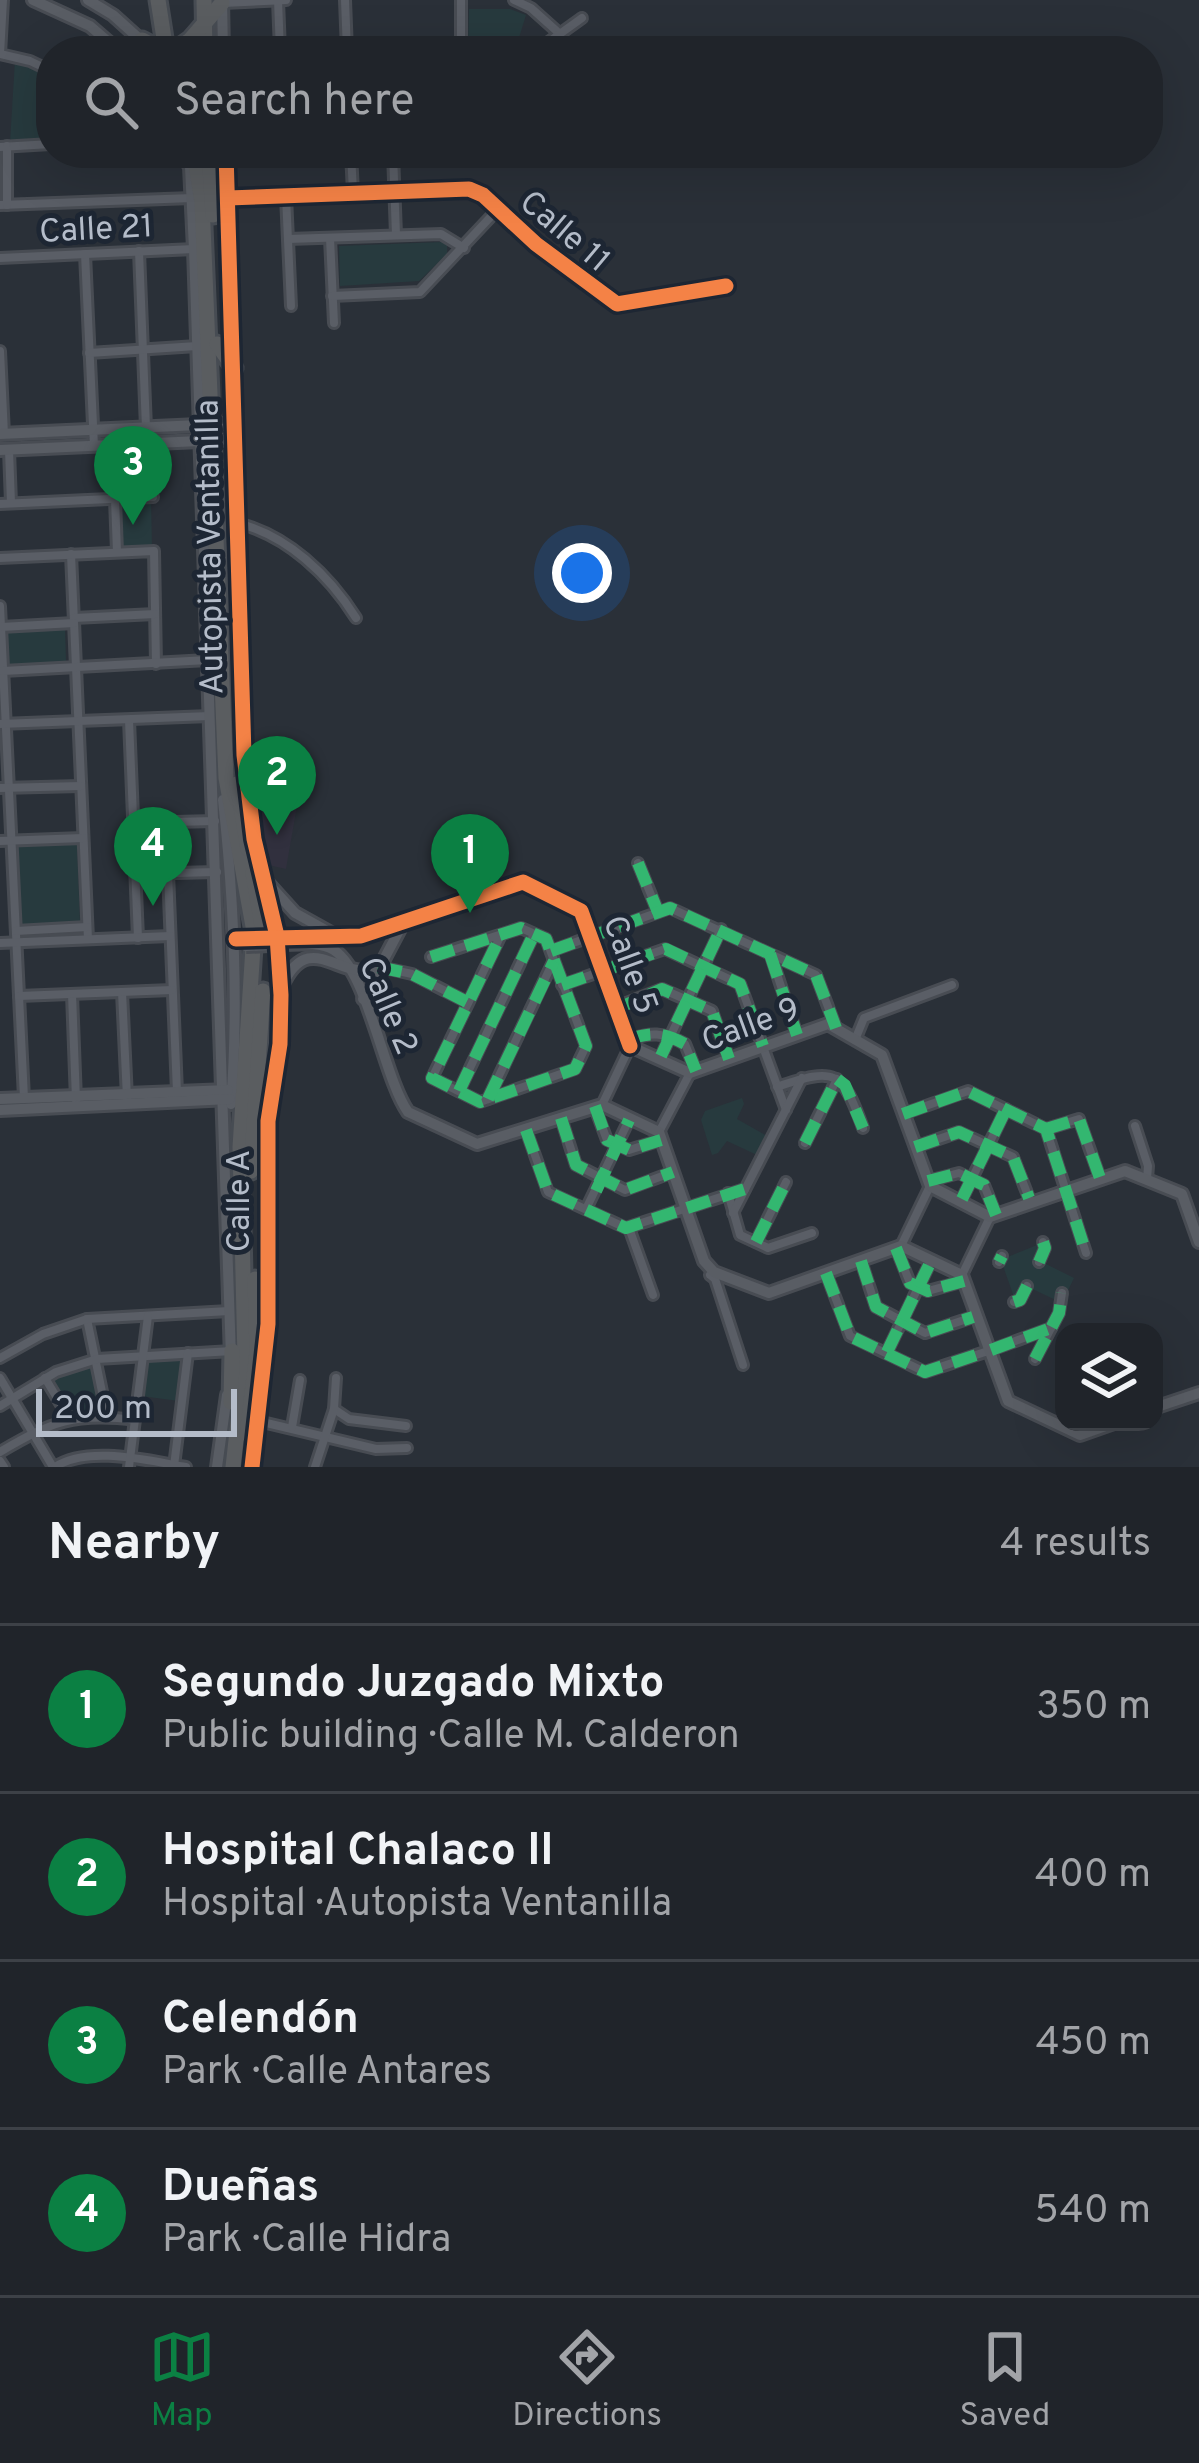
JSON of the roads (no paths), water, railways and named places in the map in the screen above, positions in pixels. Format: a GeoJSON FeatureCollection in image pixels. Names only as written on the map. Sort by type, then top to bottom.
{"type":"FeatureCollection","features":[{"type":"Feature","properties":{"kind":"highway"},"geometry":{"type":"LineString","coordinates":[[158,0],[165,36]]}},
{"type":"Feature","properties":{"kind":"highway"},"geometry":{"type":"LineString","coordinates":[[204,0],[204,36]]}},
{"type":"Feature","properties":{"kind":"highway"},"geometry":{"type":"LineString","coordinates":[[193,36],[222,1]]}},
{"type":"Feature","properties":{"kind":"highway"},"geometry":{"type":"LineString","coordinates":[[196,168],[202,202],[211,433]]}},
{"type":"Feature","properties":{"kind":"highway"},"geometry":{"type":"LineString","coordinates":[[210,168],[218,344],[211,433]]}},
{"type":"Feature","properties":{"kind":"highway"},"geometry":{"type":"LineString","coordinates":[[196,325],[206,299]]}},
{"type":"Feature","properties":{"kind":"highway"},"geometry":{"type":"LineString","coordinates":[[218,344],[234,368]]}},
{"type":"Feature","properties":{"kind":"highway","name":"Autopista Ventanilla"},"geometry":{"type":"LineString","coordinates":[[211,433],[229,799],[257,942]]}},
{"type":"Feature","properties":{"kind":"highway","name":"Autopista Ventanilla"},"geometry":{"type":"LineString","coordinates":[[211,433],[236,777],[260,897],[257,942]]}},
{"type":"Feature","properties":{"kind":"highway"},"geometry":{"type":"LineString","coordinates":[[212,716],[222,697]]}},
{"type":"Feature","properties":{"kind":"highway"},"geometry":{"type":"LineString","coordinates":[[230,1467],[244,1359],[240,1147],[257,942]]}},
{"type":"Feature","properties":{"kind":"highway"},"geometry":{"type":"LineString","coordinates":[[243,1467],[257,1352],[251,1136],[257,942]]}},
{"type":"Feature","properties":{"kind":"highway"},"geometry":{"type":"LineString","coordinates":[[230,1467],[232,1351]]}},
{"type":"Feature","properties":{"kind":"street"},"geometry":{"type":"LineString","coordinates":[[3,0],[0,54],[36,64]]}},
{"type":"Feature","properties":{"kind":"street"},"geometry":{"type":"LineString","coordinates":[[32,0],[102,36]]}},
{"type":"Feature","properties":{"kind":"street"},"geometry":{"type":"LineString","coordinates":[[88,0],[133,36]]}},
{"type":"Feature","properties":{"kind":"street"},"geometry":{"type":"LineString","coordinates":[[223,36],[222,1],[281,0],[280,36]]}},
{"type":"Feature","properties":{"kind":"street"},"geometry":{"type":"LineString","coordinates":[[345,0],[347,36]]}},
{"type":"Feature","properties":{"kind":"street"},"geometry":{"type":"LineString","coordinates":[[460,36],[461,0]]}},
{"type":"Feature","properties":{"kind":"street"},"geometry":{"type":"LineString","coordinates":[[514,0],[531,8],[560,34]]}},
{"type":"Feature","properties":{"kind":"street"},"geometry":{"type":"LineString","coordinates":[[557,36],[582,18]]}},
{"type":"Feature","properties":{"kind":"street"},"geometry":{"type":"LineString","coordinates":[[36,145],[4,147],[3,205],[192,198]]}},
{"type":"Feature","properties":{"kind":"street","name":"Autopista Ventanilla"},"geometry":{"type":"LineString","coordinates":[[189,168],[197,346],[211,433],[208,660],[228,1095]]}},
{"type":"Feature","properties":{"kind":"street","name":"Autopista Ventanilla"},"geometry":{"type":"LineString","coordinates":[[227,168],[244,755],[262,875],[257,942],[238,1014],[228,1095]]}},
{"type":"Feature","properties":{"kind":"street"},"geometry":{"type":"LineString","coordinates":[[352,168],[353,192]]}},
{"type":"Feature","properties":{"kind":"street"},"geometry":{"type":"LineString","coordinates":[[393,168],[396,236]]}},
{"type":"Feature","properties":{"kind":"street","name":"Calle 11"},"geometry":{"type":"LineString","coordinates":[[228,198],[469,190],[617,304],[726,286]]}},
{"type":"Feature","properties":{"kind":"street"},"geometry":{"type":"LineString","coordinates":[[286,196],[291,306]]}},
{"type":"Feature","properties":{"kind":"street"},"geometry":{"type":"LineString","coordinates":[[332,296],[421,292],[498,209]]}},
{"type":"Feature","properties":{"kind":"street"},"geometry":{"type":"LineString","coordinates":[[288,239],[441,234],[464,248]]}},
{"type":"Feature","properties":{"kind":"street"},"geometry":{"type":"LineString","coordinates":[[330,238],[334,323]]}},
{"type":"Feature","properties":{"kind":"street","name":"Calle 21"},"geometry":{"type":"LineString","coordinates":[[0,258],[194,249]]}},
{"type":"Feature","properties":{"kind":"street"},"geometry":{"type":"LineString","coordinates":[[139,251],[146,428]]}},
{"type":"Feature","properties":{"kind":"street"},"geometry":{"type":"LineString","coordinates":[[85,254],[94,446]]}},
{"type":"Feature","properties":{"kind":"street"},"geometry":{"type":"LineString","coordinates":[[89,353],[197,346]]}},
{"type":"Feature","properties":{"kind":"street"},"geometry":{"type":"LineString","coordinates":[[0,351],[2,434],[146,428],[211,433]]}},
{"type":"Feature","properties":{"kind":"street"},"geometry":{"type":"LineString","coordinates":[[153,497],[5,503],[4,450],[211,433]]}},
{"type":"Feature","properties":{"kind":"street"},"geometry":{"type":"LineString","coordinates":[[115,499],[117,552]]}},
{"type":"Feature","properties":{"kind":"street"},"geometry":{"type":"LineString","coordinates":[[237,523],[264,530],[326,578],[356,618]]}},
{"type":"Feature","properties":{"kind":"street"},"geometry":{"type":"LineString","coordinates":[[0,557],[154,550],[157,664]]}},
{"type":"Feature","properties":{"kind":"street"},"geometry":{"type":"LineString","coordinates":[[71,554],[88,939]]}},
{"type":"Feature","properties":{"kind":"street"},"geometry":{"type":"LineString","coordinates":[[0,606],[4,788],[24,1098]]}},
{"type":"Feature","properties":{"kind":"street"},"geometry":{"type":"LineString","coordinates":[[1,627],[155,614]]}},
{"type":"Feature","properties":{"kind":"street"},"geometry":{"type":"LineString","coordinates":[[3,671],[208,660]]}},
{"type":"Feature","properties":{"kind":"street"},"geometry":{"type":"LineString","coordinates":[[3,724],[212,716]]}},
{"type":"Feature","properties":{"kind":"street"},"geometry":{"type":"LineString","coordinates":[[129,720],[137,938]]}},
{"type":"Feature","properties":{"kind":"street","name":"Autopista Ventanilla"},"geometry":{"type":"LineString","coordinates":[[214,781],[222,792],[257,942]]}},
{"type":"Feature","properties":{"kind":"street"},"geometry":{"type":"LineString","coordinates":[[4,788],[81,785]]}},
{"type":"Feature","properties":{"kind":"street"},"geometry":{"type":"LineString","coordinates":[[133,824],[216,821]]}},
{"type":"Feature","properties":{"kind":"street"},"geometry":{"type":"LineString","coordinates":[[0,842],[83,838]]}},
{"type":"Feature","properties":{"kind":"street"},"geometry":{"type":"LineString","coordinates":[[638,863],[658,912]]}},
{"type":"Feature","properties":{"kind":"street"},"geometry":{"type":"LineString","coordinates":[[135,874],[218,872]]}},
{"type":"Feature","properties":{"kind":"street"},"geometry":{"type":"LineString","coordinates":[[168,873],[177,1092]]}},
{"type":"Feature","properties":{"kind":"street"},"geometry":{"type":"LineString","coordinates":[[262,875],[295,913],[346,937]]}},
{"type":"Feature","properties":{"kind":"street","name":"Calle 5"},"geometry":{"type":"LineString","coordinates":[[402,925],[520,882],[575,905],[591,936],[629,1043]]}},
{"type":"Feature","properties":{"kind":"street"},"geometry":{"type":"LineString","coordinates":[[0,891],[14,891]]}},
{"type":"Feature","properties":{"kind":"street"},"geometry":{"type":"LineString","coordinates":[[488,1100],[552,956],[591,936],[670,908],[818,976],[832,1026],[882,1055],[929,1184],[993,1216],[1126,1172],[1184,1196],[1199,1241]]}},
{"type":"Feature","properties":{"kind":"street"},"geometry":{"type":"LineString","coordinates":[[257,942],[361,936],[402,925]]}},
{"type":"Feature","properties":{"kind":"street"},"geometry":{"type":"LineString","coordinates":[[363,999],[402,925]]}},
{"type":"Feature","properties":{"kind":"street"},"geometry":{"type":"LineString","coordinates":[[0,943],[87,927]]}},
{"type":"Feature","properties":{"kind":"street"},"geometry":{"type":"LineString","coordinates":[[431,957],[501,934],[521,928],[547,940],[586,1046],[577,1067],[488,1100],[478,1101],[432,1078],[501,934]]}},
{"type":"Feature","properties":{"kind":"street"},"geometry":{"type":"LineString","coordinates":[[661,1056],[721,929]]}},
{"type":"Feature","properties":{"kind":"street"},"geometry":{"type":"LineString","coordinates":[[459,1091],[535,934]]}},
{"type":"Feature","properties":{"kind":"street"},"geometry":{"type":"LineString","coordinates":[[16,937],[170,936]]}},
{"type":"Feature","properties":{"kind":"street"},"geometry":{"type":"LineString","coordinates":[[361,936],[378,943],[384,954]]}},
{"type":"Feature","properties":{"kind":"street","name":"Calle 2"},"geometry":{"type":"LineString","coordinates":[[257,942],[326,946],[343,958],[404,1108],[472,1144],[526,1130]]}},
{"type":"Feature","properties":{"kind":"street","name":"Calle A"},"geometry":{"type":"LineString","coordinates":[[252,1467],[268,1324],[268,1121],[280,1044],[281,989],[257,942]]}},
{"type":"Feature","properties":{"kind":"street"},"geometry":{"type":"LineString","coordinates":[[562,985],[664,950],[741,985],[786,1110]]}},
{"type":"Feature","properties":{"kind":"street"},"geometry":{"type":"LineString","coordinates":[[770,954],[796,1035]]}},
{"type":"Feature","properties":{"kind":"street"},"geometry":{"type":"LineString","coordinates":[[281,989],[290,970],[302,961],[322,958],[366,972],[378,967],[412,974],[467,1002]]}},
{"type":"Feature","properties":{"kind":"street"},"geometry":{"type":"LineString","coordinates":[[854,1040],[864,1018],[952,985]]}},
{"type":"Feature","properties":{"kind":"street"},"geometry":{"type":"LineString","coordinates":[[616,1009],[662,989],[688,999],[712,1010],[729,1059]]}},
{"type":"Feature","properties":{"kind":"street"},"geometry":{"type":"LineString","coordinates":[[19,996],[172,990]]}},
{"type":"Feature","properties":{"kind":"street"},"geometry":{"type":"LineString","coordinates":[[122,992],[127,1100]]}},
{"type":"Feature","properties":{"kind":"street"},"geometry":{"type":"LineString","coordinates":[[72,994],[76,1101]]}},
{"type":"Feature","properties":{"kind":"street","name":"Calle 9"},"geometry":{"type":"LineString","coordinates":[[693,1072],[832,1026]]}},
{"type":"Feature","properties":{"kind":"street"},"geometry":{"type":"LineString","coordinates":[[652,1032],[670,1036],[685,1044],[693,1072],[660,1136],[631,1150],[606,1139],[598,1106],[629,1043],[652,1032]]}},
{"type":"Feature","properties":{"kind":"street"},"geometry":{"type":"LineString","coordinates":[[629,1043],[693,1072]]}},
{"type":"Feature","properties":{"kind":"street"},"geometry":{"type":"LineString","coordinates":[[777,1087],[818,1073],[837,1079],[845,1085],[863,1129]]}},
{"type":"Feature","properties":{"kind":"street"},"geometry":{"type":"LineString","coordinates":[[733,1213],[802,1078]]}},
{"type":"Feature","properties":{"kind":"street"},"geometry":{"type":"LineString","coordinates":[[805,1143],[837,1079]]}},
{"type":"Feature","properties":{"kind":"street"},"geometry":{"type":"LineString","coordinates":[[903,1114],[968,1090],[1046,1129],[1079,1119],[1100,1178]]}},
{"type":"Feature","properties":{"kind":"street"},"geometry":{"type":"LineString","coordinates":[[127,1100],[177,1092],[228,1095]]}},
{"type":"Feature","properties":{"kind":"street"},"geometry":{"type":"LineString","coordinates":[[0,1099],[228,1095]]}},
{"type":"Feature","properties":{"kind":"street"},"geometry":{"type":"LineString","coordinates":[[217,1467],[232,1351],[225,1163],[228,1095]]}},
{"type":"Feature","properties":{"kind":"street"},"geometry":{"type":"LineString","coordinates":[[0,1110],[76,1101]]}},
{"type":"Feature","properties":{"kind":"street"},"geometry":{"type":"LineString","coordinates":[[653,1295],[627,1228],[548,1192],[526,1130],[598,1106],[660,1136],[743,1365]]}},
{"type":"Feature","properties":{"kind":"street"},"geometry":{"type":"LineString","coordinates":[[962,1199],[1006,1109]]}},
{"type":"Feature","properties":{"kind":"street"},"geometry":{"type":"LineString","coordinates":[[560,1118],[576,1165],[602,1179],[626,1190],[673,1172]]}},
{"type":"Feature","properties":{"kind":"street"},"geometry":{"type":"LineString","coordinates":[[586,1209],[629,1120]]}},
{"type":"Feature","properties":{"kind":"street"},"geometry":{"type":"LineString","coordinates":[[1135,1126],[1148,1179]]}},
{"type":"Feature","properties":{"kind":"street"},"geometry":{"type":"LineString","coordinates":[[1046,1129],[1086,1253]]}},
{"type":"Feature","properties":{"kind":"street"},"geometry":{"type":"LineString","coordinates":[[915,1147],[958,1132],[988,1145],[1013,1157],[1029,1198]]}},
{"type":"Feature","properties":{"kind":"street"},"geometry":{"type":"LineString","coordinates":[[958,1173],[972,1179],[984,1185],[993,1216],[963,1278],[928,1291],[910,1283],[899,1247],[929,1184],[958,1173]]}},
{"type":"Feature","properties":{"kind":"street"},"geometry":{"type":"LineString","coordinates":[[756,1242],[786,1181]]}},
{"type":"Feature","properties":{"kind":"street"},"geometry":{"type":"LineString","coordinates":[[627,1228],[745,1189]]}},
{"type":"Feature","properties":{"kind":"street"},"geometry":{"type":"LineString","coordinates":[[728,1193],[740,1235],[768,1248],[812,1233]]}},
{"type":"Feature","properties":{"kind":"street"},"geometry":{"type":"LineString","coordinates":[[1039,1262],[1046,1248],[1043,1242]]}},
{"type":"Feature","properties":{"kind":"street"},"geometry":{"type":"LineString","coordinates":[[712,1274],[770,1293],[899,1247],[963,1278],[1008,1401],[1055,1423]]}},
{"type":"Feature","properties":{"kind":"street"},"geometry":{"type":"LineString","coordinates":[[861,1262],[876,1307],[902,1322],[925,1333],[973,1317]]}},
{"type":"Feature","properties":{"kind":"street"},"geometry":{"type":"LineString","coordinates":[[887,1352],[930,1263]]}},
{"type":"Feature","properties":{"kind":"street"},"geometry":{"type":"LineString","coordinates":[[826,1273],[850,1336],[926,1372],[1051,1328]]}},
{"type":"Feature","properties":{"kind":"street"},"geometry":{"type":"LineString","coordinates":[[1014,1303],[1027,1286]]}},
{"type":"Feature","properties":{"kind":"street"},"geometry":{"type":"LineString","coordinates":[[1035,1359],[1062,1293]]}},
{"type":"Feature","properties":{"kind":"street"},"geometry":{"type":"LineString","coordinates":[[0,1358],[43,1334],[86,1319],[230,1310]]}},
{"type":"Feature","properties":{"kind":"street"},"geometry":{"type":"LineString","coordinates":[[129,1464],[148,1316]]}},
{"type":"Feature","properties":{"kind":"street"},"geometry":{"type":"LineString","coordinates":[[86,1319],[107,1416]]}},
{"type":"Feature","properties":{"kind":"street"},"geometry":{"type":"LineString","coordinates":[[0,1406],[45,1378],[97,1359],[232,1351]]}},
{"type":"Feature","properties":{"kind":"street"},"geometry":{"type":"LineString","coordinates":[[174,1466],[188,1353]]}},
{"type":"Feature","properties":{"kind":"street"},"geometry":{"type":"LineString","coordinates":[[0,1378],[54,1467],[80,1458],[186,1467]]}},
{"type":"Feature","properties":{"kind":"street"},"geometry":{"type":"LineString","coordinates":[[45,1378],[69,1418]]}},
{"type":"Feature","properties":{"kind":"street"},"geometry":{"type":"LineString","coordinates":[[315,1467],[334,1409],[336,1378]]}},
{"type":"Feature","properties":{"kind":"street"},"geometry":{"type":"LineString","coordinates":[[292,1427],[300,1380]]}},
{"type":"Feature","properties":{"kind":"street"},"geometry":{"type":"LineString","coordinates":[[1163,1405],[1199,1393]]}},
{"type":"Feature","properties":{"kind":"street"},"geometry":{"type":"LineString","coordinates":[[334,1409],[349,1419],[406,1426]]}},
{"type":"Feature","properties":{"kind":"street"},"geometry":{"type":"LineString","coordinates":[[0,1452],[69,1418],[135,1420]]}},
{"type":"Feature","properties":{"kind":"street"},"geometry":{"type":"LineString","coordinates":[[258,1421],[376,1449],[407,1448]]}},
{"type":"Feature","properties":{"kind":"place","name":"Celendón"},"geometry":{"type":"Point","coordinates":[133,525]}},
{"type":"Feature","properties":{"kind":"place","name":"Hospital Chalaco II"},"geometry":{"type":"Point","coordinates":[277,835]}},
{"type":"Feature","properties":{"kind":"place","name":"Dueñas"},"geometry":{"type":"Point","coordinates":[153,906]}},
{"type":"Feature","properties":{"kind":"place","name":"Segundo Juzgado Mixto"},"geometry":{"type":"Point","coordinates":[470,913]}}]}
